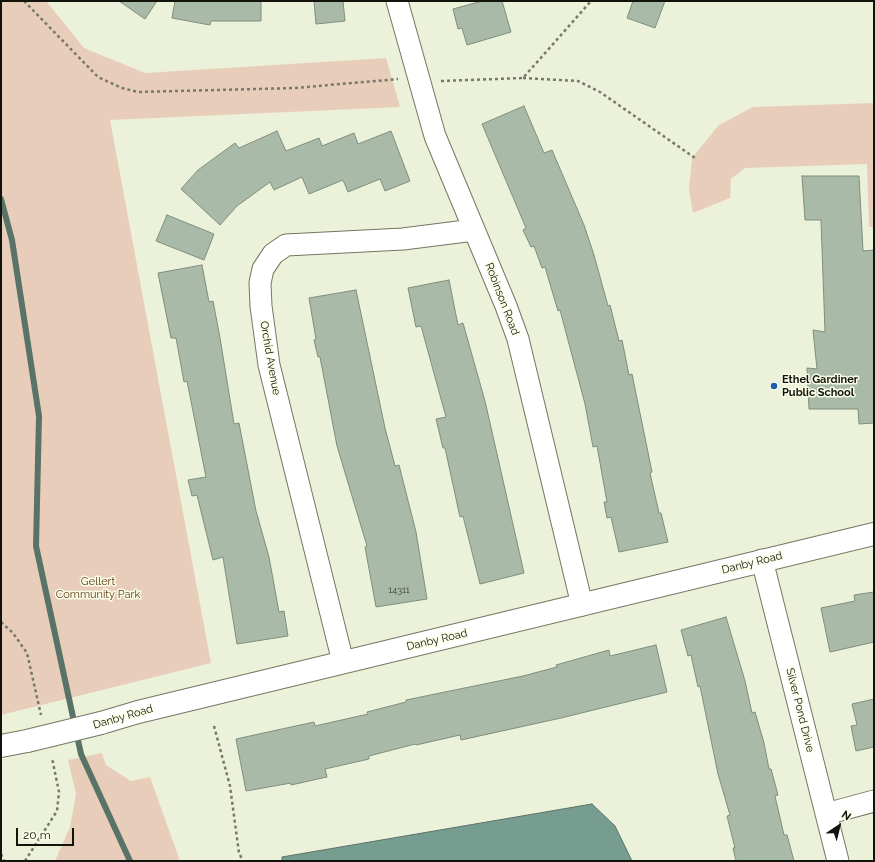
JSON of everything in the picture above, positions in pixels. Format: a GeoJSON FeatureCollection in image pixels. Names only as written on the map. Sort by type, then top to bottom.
{"type":"FeatureCollection","features":[{"type":"Feature","properties":{"kind":"street","name":"Robinson Road"},"geometry":{"type":"LineString","coordinates":[[397,1],[435,136],[506,306],[518,339],[582,606]]}},
{"type":"Feature","properties":{"kind":"street","name":"Orchid Avenue"},"geometry":{"type":"LineString","coordinates":[[342,662],[269,365],[260,283],[264,269],[273,254],[286,245],[403,239],[474,230]]}},
{"type":"Feature","properties":{"kind":"street","name":"Danby Road"},"geometry":{"type":"LineString","coordinates":[[1,746],[27,741],[342,662],[582,606],[762,560],[874,534]]}},
{"type":"Feature","properties":{"kind":"street","name":"Silver Pond Drive"},"geometry":{"type":"LineString","coordinates":[[762,560],[838,861]]}},
{"type":"Feature","properties":{"kind":"street"},"geometry":{"type":"LineString","coordinates":[[826,814],[874,801]]}},
{"type":"Feature","properties":{"kind":"path"},"geometry":{"type":"LineString","coordinates":[[24,1],[98,77],[122,88],[138,92],[295,88],[402,79]]}},
{"type":"Feature","properties":{"kind":"path"},"geometry":{"type":"LineString","coordinates":[[522,78],[591,1]]}},
{"type":"Feature","properties":{"kind":"path"},"geometry":{"type":"LineString","coordinates":[[436,81],[522,78],[578,81],[600,92],[695,158]]}},
{"type":"Feature","properties":{"kind":"path"},"geometry":{"type":"LineString","coordinates":[[1,622],[13,634],[27,652],[41,715]]}},
{"type":"Feature","properties":{"kind":"path"},"geometry":{"type":"LineString","coordinates":[[214,726],[230,786],[239,853],[243,861]]}},
{"type":"Feature","properties":{"kind":"path"},"geometry":{"type":"LineString","coordinates":[[24,861],[57,811],[59,792],[52,758]]}},
{"type":"Feature","properties":{"kind":"path"},"geometry":{"type":"LineString","coordinates":[[1,854],[4,861]]}},
{"type":"Feature","properties":{"kind":"green space","name":"Gellert Community Park"},"geometry":{"type":"Polygon","coordinates":[[[1,1],[46,1],[84,48],[145,73],[386,58],[400,107],[110,120],[211,663],[1,715],[1,1]]]}},
{"type":"Feature","properties":{"kind":"green space"},"geometry":{"type":"Polygon","coordinates":[[[874,103],[874,227],[869,227],[867,164],[745,168],[731,179],[730,198],[693,213],[689,190],[692,158],[719,125],[753,107],[874,103]]]}},
{"type":"Feature","properties":{"kind":"green space"},"geometry":{"type":"Polygon","coordinates":[[[102,753],[106,765],[131,781],[150,777],[180,861],[55,861],[70,827],[76,794],[68,760],[102,753]]]}},
{"type":"Feature","properties":{"kind":"water"},"geometry":{"type":"Polygon","coordinates":[[[592,804],[615,826],[632,861],[282,861],[282,857],[592,804]]]}},
{"type":"Feature","properties":{"kind":"building"},"geometry":{"type":"Polygon","coordinates":[[[119,1],[157,1],[145,19],[119,1]]]}},
{"type":"Feature","properties":{"kind":"building"},"geometry":{"type":"Polygon","coordinates":[[[175,1],[261,1],[261,21],[211,21],[210,25],[172,18],[175,1]]]}},
{"type":"Feature","properties":{"kind":"building"},"geometry":{"type":"Polygon","coordinates":[[[314,1],[343,1],[345,21],[316,24],[314,1]]]}},
{"type":"Feature","properties":{"kind":"building"},"geometry":{"type":"Polygon","coordinates":[[[482,1],[502,1],[511,32],[467,45],[462,28],[458,29],[453,9],[482,1]]]}},
{"type":"Feature","properties":{"kind":"building"},"geometry":{"type":"Polygon","coordinates":[[[633,1],[665,1],[655,28],[627,18],[633,1]]]}},
{"type":"Feature","properties":{"kind":"building"},"geometry":{"type":"Polygon","coordinates":[[[524,106],[544,153],[552,150],[584,225],[594,255],[608,306],[610,305],[619,341],[622,340],[629,375],[632,374],[652,472],[650,473],[659,513],[661,513],[668,542],[619,552],[611,517],[607,518],[604,502],[607,502],[597,446],[593,447],[585,404],[560,310],[558,311],[545,267],[542,268],[534,246],[531,247],[523,230],[526,228],[482,124],[524,106]]]}},
{"type":"Feature","properties":{"kind":"building"},"geometry":{"type":"Polygon","coordinates":[[[277,131],[286,151],[319,138],[322,146],[354,133],[358,144],[391,131],[410,181],[385,191],[380,179],[348,192],[343,180],[309,194],[302,177],[274,190],[270,182],[237,206],[220,225],[181,189],[198,170],[235,143],[239,148],[277,131]]]}},
{"type":"Feature","properties":{"kind":"building"},"geometry":{"type":"Polygon","coordinates":[[[802,176],[859,176],[863,251],[874,250],[874,423],[859,424],[858,409],[809,409],[807,368],[817,369],[813,330],[825,332],[821,220],[805,220],[802,176]]]}},
{"type":"Feature","properties":{"kind":"building"},"geometry":{"type":"Polygon","coordinates":[[[167,215],[214,234],[204,260],[156,241],[167,215]]]}},
{"type":"Feature","properties":{"kind":"building"},"geometry":{"type":"Polygon","coordinates":[[[202,265],[209,302],[213,301],[234,424],[239,423],[256,511],[269,557],[279,612],[284,611],[288,636],[237,644],[223,557],[213,560],[197,495],[192,496],[188,480],[206,477],[187,381],[184,382],[176,338],[171,338],[158,273],[202,265]]]}},
{"type":"Feature","properties":{"kind":"building"},"geometry":{"type":"Polygon","coordinates":[[[449,280],[458,325],[463,323],[485,401],[524,573],[480,584],[463,516],[460,517],[445,448],[443,448],[436,419],[446,417],[421,326],[416,327],[408,288],[449,280]]]}},
{"type":"Feature","properties":{"kind":"building"},"geometry":{"type":"Polygon","coordinates":[[[356,290],[385,428],[395,466],[399,465],[416,532],[427,599],[376,607],[365,547],[367,546],[337,446],[320,357],[318,357],[314,340],[316,339],[309,298],[356,290]]]}},
{"type":"Feature","properties":{"kind":"building"},"geometry":{"type":"Polygon","coordinates":[[[874,592],[874,642],[830,652],[821,608],[855,601],[854,595],[874,592]]]}},
{"type":"Feature","properties":{"kind":"building"},"geometry":{"type":"Polygon","coordinates":[[[726,617],[745,681],[752,713],[755,712],[764,743],[769,769],[771,769],[778,795],[775,796],[784,835],[787,835],[794,861],[736,861],[733,848],[735,848],[727,816],[730,815],[718,774],[700,686],[698,687],[691,655],[688,656],[681,630],[726,617]]]}},
{"type":"Feature","properties":{"kind":"building"},"geometry":{"type":"Polygon","coordinates":[[[656,645],[667,692],[561,718],[461,740],[460,735],[415,744],[369,756],[369,759],[325,769],[327,777],[291,785],[291,783],[246,791],[236,739],[314,722],[315,726],[368,714],[367,712],[406,702],[406,700],[523,676],[557,667],[556,665],[609,650],[610,656],[656,645]]]}},
{"type":"Feature","properties":{"kind":"building"},"geometry":{"type":"Polygon","coordinates":[[[874,699],[874,747],[856,751],[851,726],[857,725],[852,704],[874,699]]]}},
{"type":"Feature","properties":{"kind":"waterway"},"geometry":{"type":"LineString","coordinates":[[1,199],[12,240],[39,416],[36,546],[81,754],[130,861]]}},
{"type":"Feature","properties":{"kind":"place","name":"Ethel Gardiner Public School"},"geometry":{"type":"Point","coordinates":[774,386]}}]}
